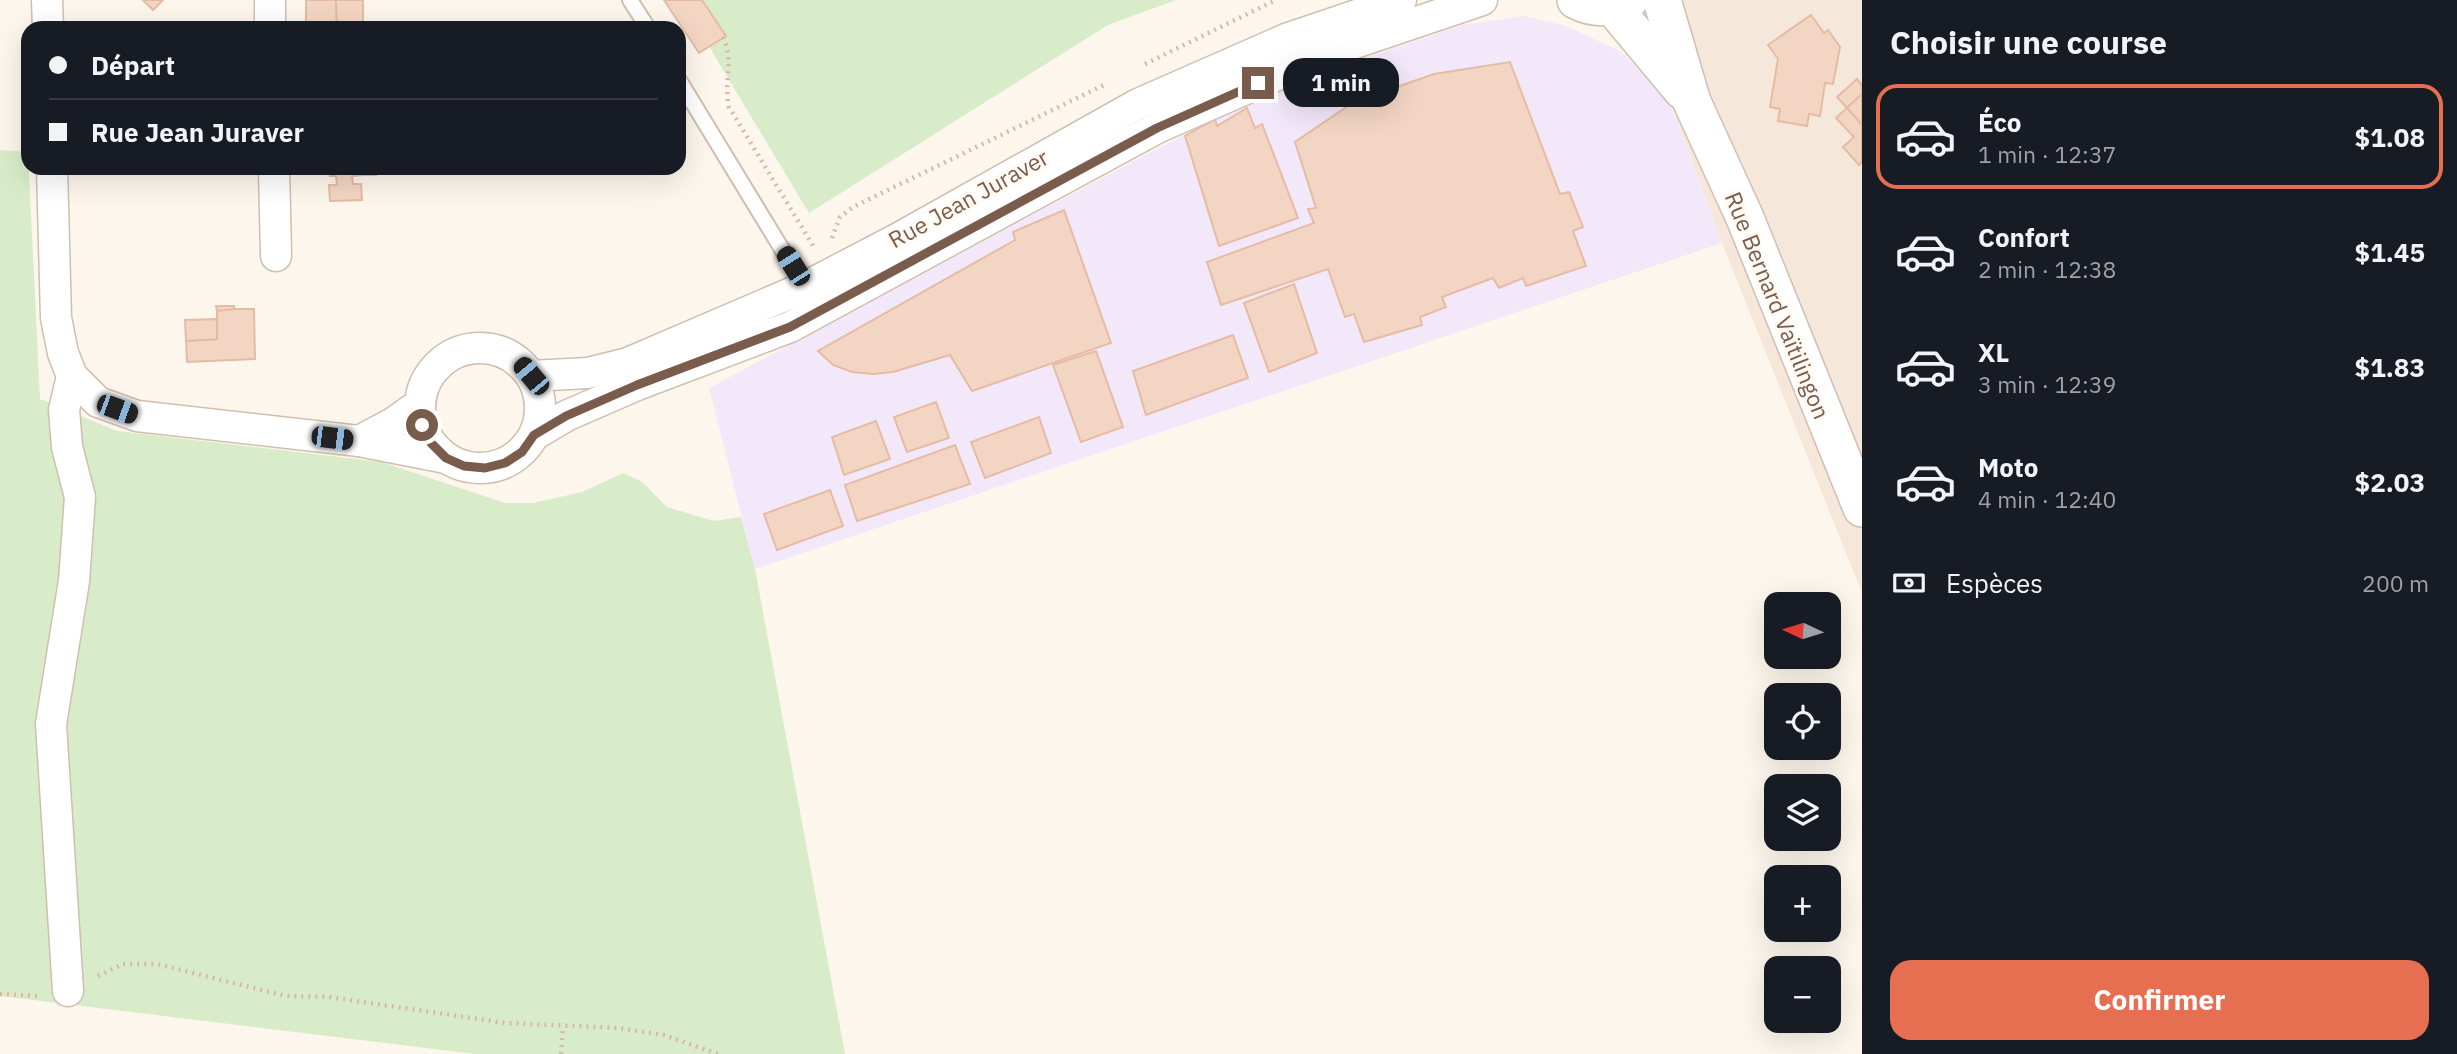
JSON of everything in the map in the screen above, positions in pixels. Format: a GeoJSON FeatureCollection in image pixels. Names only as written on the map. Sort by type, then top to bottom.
{"type":"FeatureCollection","features":[{"type":"Feature","properties":{"kind":"street"},"geometry":{"type":"LineString","coordinates":[[47,0],[48,21]]}},
{"type":"Feature","properties":{"kind":"street"},"geometry":{"type":"LineString","coordinates":[[270,0],[270,21]]}},
{"type":"Feature","properties":{"kind":"street","name":"Rue Jean Juraver"},"geometry":{"type":"LineString","coordinates":[[531,376],[588,373],[628,363],[818,280],[1138,104],[1286,39],[1401,0]]}},
{"type":"Feature","properties":{"kind":"street","name":"Rue Jean Juraver"},"geometry":{"type":"LineString","coordinates":[[534,435],[566,416],[637,385],[790,327],[1157,128],[1334,50],[1482,0]]}},
{"type":"Feature","properties":{"kind":"street"},"geometry":{"type":"LineString","coordinates":[[1576,0],[1595,7],[1620,3],[1692,102]]}},
{"type":"Feature","properties":{"kind":"street"},"geometry":{"type":"LineString","coordinates":[[1662,0],[1692,102]]}},
{"type":"Feature","properties":{"kind":"street","name":"Rue Bernard Vaïtilingon"},"geometry":{"type":"LineString","coordinates":[[1692,102],[1745,218],[1862,509]]}},
{"type":"Feature","properties":{"kind":"street"},"geometry":{"type":"LineString","coordinates":[[52,175],[56,318],[63,353],[72,376],[98,402],[137,416],[359,441],[446,458],[464,466],[485,468],[505,463],[522,452],[534,435],[539,415],[539,395],[531,376],[519,363],[505,354],[489,349],[472,349],[452,355],[436,367],[425,384],[420,404],[422,425],[431,443],[446,458]]}},
{"type":"Feature","properties":{"kind":"street"},"geometry":{"type":"LineString","coordinates":[[274,175],[276,256]]}},
{"type":"Feature","properties":{"kind":"street"},"geometry":{"type":"LineString","coordinates":[[68,991],[51,724],[74,581],[80,497],[67,447],[64,410],[72,376]]}},
{"type":"Feature","properties":{"kind":"street"},"geometry":{"type":"LineString","coordinates":[[359,441],[393,423],[420,404]]}},
{"type":"Feature","properties":{"kind":"lane"},"geometry":{"type":"LineString","coordinates":[[630,0],[644,21]]}},
{"type":"Feature","properties":{"kind":"lane"},"geometry":{"type":"LineString","coordinates":[[686,90],[818,280]]}},
{"type":"Feature","properties":{"kind":"path"},"geometry":{"type":"LineString","coordinates":[[1139,67],[1276,0]]}},
{"type":"Feature","properties":{"kind":"path"},"geometry":{"type":"LineString","coordinates":[[723,37],[730,52],[726,93],[729,107],[818,280]]}},
{"type":"Feature","properties":{"kind":"path"},"geometry":{"type":"LineString","coordinates":[[818,280],[840,217],[853,207],[1114,79]]}},
{"type":"Feature","properties":{"kind":"path"},"geometry":{"type":"LineString","coordinates":[[0,994],[48,996],[68,991],[123,964],[157,964],[286,996],[329,997],[506,1023],[618,1028],[664,1035],[718,1054]]}},
{"type":"Feature","properties":{"kind":"path"},"geometry":{"type":"LineString","coordinates":[[561,1054],[563,1026]]}},
{"type":"Feature","properties":{"kind":"shaded area"},"geometry":{"type":"Polygon","coordinates":[[[1594,0],[1862,0],[1862,593],[1722,243],[1671,104],[1594,0]]]}},
{"type":"Feature","properties":{"kind":"shaded area"},"geometry":{"type":"Polygon","coordinates":[[[1525,16],[1566,26],[1622,52],[1671,104],[1722,243],[755,569],[709,388],[1151,152],[1271,91],[1462,25],[1525,16]]]}},
{"type":"Feature","properties":{"kind":"green space"},"geometry":{"type":"Polygon","coordinates":[[[681,0],[1176,0],[1108,25],[809,213],[681,0]]]}},
{"type":"Feature","properties":{"kind":"green space"},"geometry":{"type":"Polygon","coordinates":[[[0,150],[21,152],[21,175],[29,175],[40,399],[117,431],[382,462],[505,503],[533,503],[582,492],[623,473],[642,482],[667,507],[714,521],[741,517],[755,569],[845,1054],[475,1054],[0,996],[0,150]]]}},
{"type":"Feature","properties":{"kind":"building"},"geometry":{"type":"Polygon","coordinates":[[[143,0],[163,0],[153,10],[143,0]]]}},
{"type":"Feature","properties":{"kind":"building"},"geometry":{"type":"Polygon","coordinates":[[[306,0],[336,0],[337,21],[306,21],[306,0]]]}},
{"type":"Feature","properties":{"kind":"building"},"geometry":{"type":"Polygon","coordinates":[[[336,0],[363,0],[363,21],[337,21],[336,0]]]}},
{"type":"Feature","properties":{"kind":"building"},"geometry":{"type":"Polygon","coordinates":[[[664,0],[702,0],[726,36],[699,53],[686,33],[686,21],[678,21],[664,0]]]}},
{"type":"Feature","properties":{"kind":"building"},"geometry":{"type":"Polygon","coordinates":[[[1811,15],[1824,33],[1828,30],[1840,47],[1833,84],[1825,83],[1820,116],[1809,114],[1807,126],[1778,121],[1780,109],[1770,107],[1778,59],[1768,45],[1811,15]]]}},
{"type":"Feature","properties":{"kind":"building"},"geometry":{"type":"Polygon","coordinates":[[[1510,62],[1560,194],[1569,192],[1583,227],[1573,231],[1586,266],[1526,286],[1523,278],[1499,288],[1493,278],[1442,297],[1446,307],[1420,317],[1422,325],[1364,342],[1354,314],[1345,317],[1328,269],[1221,305],[1207,262],[1314,223],[1308,209],[1316,208],[1295,142],[1354,102],[1434,74],[1510,62]]]}},
{"type":"Feature","properties":{"kind":"building"},"geometry":{"type":"Polygon","coordinates":[[[1857,79],[1862,85],[1862,94],[1847,108],[1837,97],[1857,79]]]}},
{"type":"Feature","properties":{"kind":"building"},"geometry":{"type":"Polygon","coordinates":[[[1862,94],[1862,125],[1847,108],[1862,94]]]}},
{"type":"Feature","properties":{"kind":"building"},"geometry":{"type":"Polygon","coordinates":[[[1247,108],[1255,128],[1262,124],[1298,218],[1219,246],[1185,136],[1215,119],[1217,126],[1247,108]]]}},
{"type":"Feature","properties":{"kind":"building"},"geometry":{"type":"Polygon","coordinates":[[[1847,108],[1862,125],[1862,162],[1859,165],[1843,147],[1854,137],[1836,118],[1847,108]]]}},
{"type":"Feature","properties":{"kind":"building"},"geometry":{"type":"Polygon","coordinates":[[[362,175],[352,176],[353,184],[361,184],[362,200],[330,201],[329,185],[337,185],[336,176],[330,176],[362,175]]]}},
{"type":"Feature","properties":{"kind":"building"},"geometry":{"type":"Polygon","coordinates":[[[1064,210],[1111,343],[972,391],[950,355],[893,372],[873,374],[852,372],[833,365],[818,351],[1015,240],[1013,232],[1064,210]]]}},
{"type":"Feature","properties":{"kind":"building"},"geometry":{"type":"Polygon","coordinates":[[[1294,284],[1317,353],[1269,372],[1244,303],[1294,284]]]}},
{"type":"Feature","properties":{"kind":"building"},"geometry":{"type":"Polygon","coordinates":[[[216,306],[234,306],[235,311],[217,311],[216,306]]]}},
{"type":"Feature","properties":{"kind":"building"},"geometry":{"type":"Polygon","coordinates":[[[254,309],[255,359],[187,362],[186,341],[217,339],[217,311],[254,309]]]}},
{"type":"Feature","properties":{"kind":"building"},"geometry":{"type":"Polygon","coordinates":[[[217,319],[217,339],[186,341],[185,320],[217,319]]]}},
{"type":"Feature","properties":{"kind":"building"},"geometry":{"type":"Polygon","coordinates":[[[1233,335],[1248,378],[1146,415],[1133,371],[1233,335]]]}},
{"type":"Feature","properties":{"kind":"building"},"geometry":{"type":"Polygon","coordinates":[[[1096,351],[1123,427],[1081,442],[1053,365],[1096,351]]]}},
{"type":"Feature","properties":{"kind":"building"},"geometry":{"type":"Polygon","coordinates":[[[936,402],[949,438],[907,452],[894,417],[936,402]]]}},
{"type":"Feature","properties":{"kind":"building"},"geometry":{"type":"Polygon","coordinates":[[[1039,417],[1051,453],[985,478],[971,442],[1039,417]]]}},
{"type":"Feature","properties":{"kind":"building"},"geometry":{"type":"Polygon","coordinates":[[[876,421],[890,459],[844,475],[832,437],[876,421]]]}},
{"type":"Feature","properties":{"kind":"building"},"geometry":{"type":"Polygon","coordinates":[[[955,445],[970,484],[857,521],[845,485],[955,445]]]}},
{"type":"Feature","properties":{"kind":"building"},"geometry":{"type":"Polygon","coordinates":[[[830,490],[843,526],[777,550],[764,514],[830,490]]]}},
{"type":"Feature","properties":{"kind":"route"},"geometry":{"type":"LineString","coordinates":[[422,425],[431,443],[446,458],[464,466],[485,468],[505,463],[522,452],[534,435],[566,416],[637,385],[790,327],[1157,128],[1258,83]]}}]}
